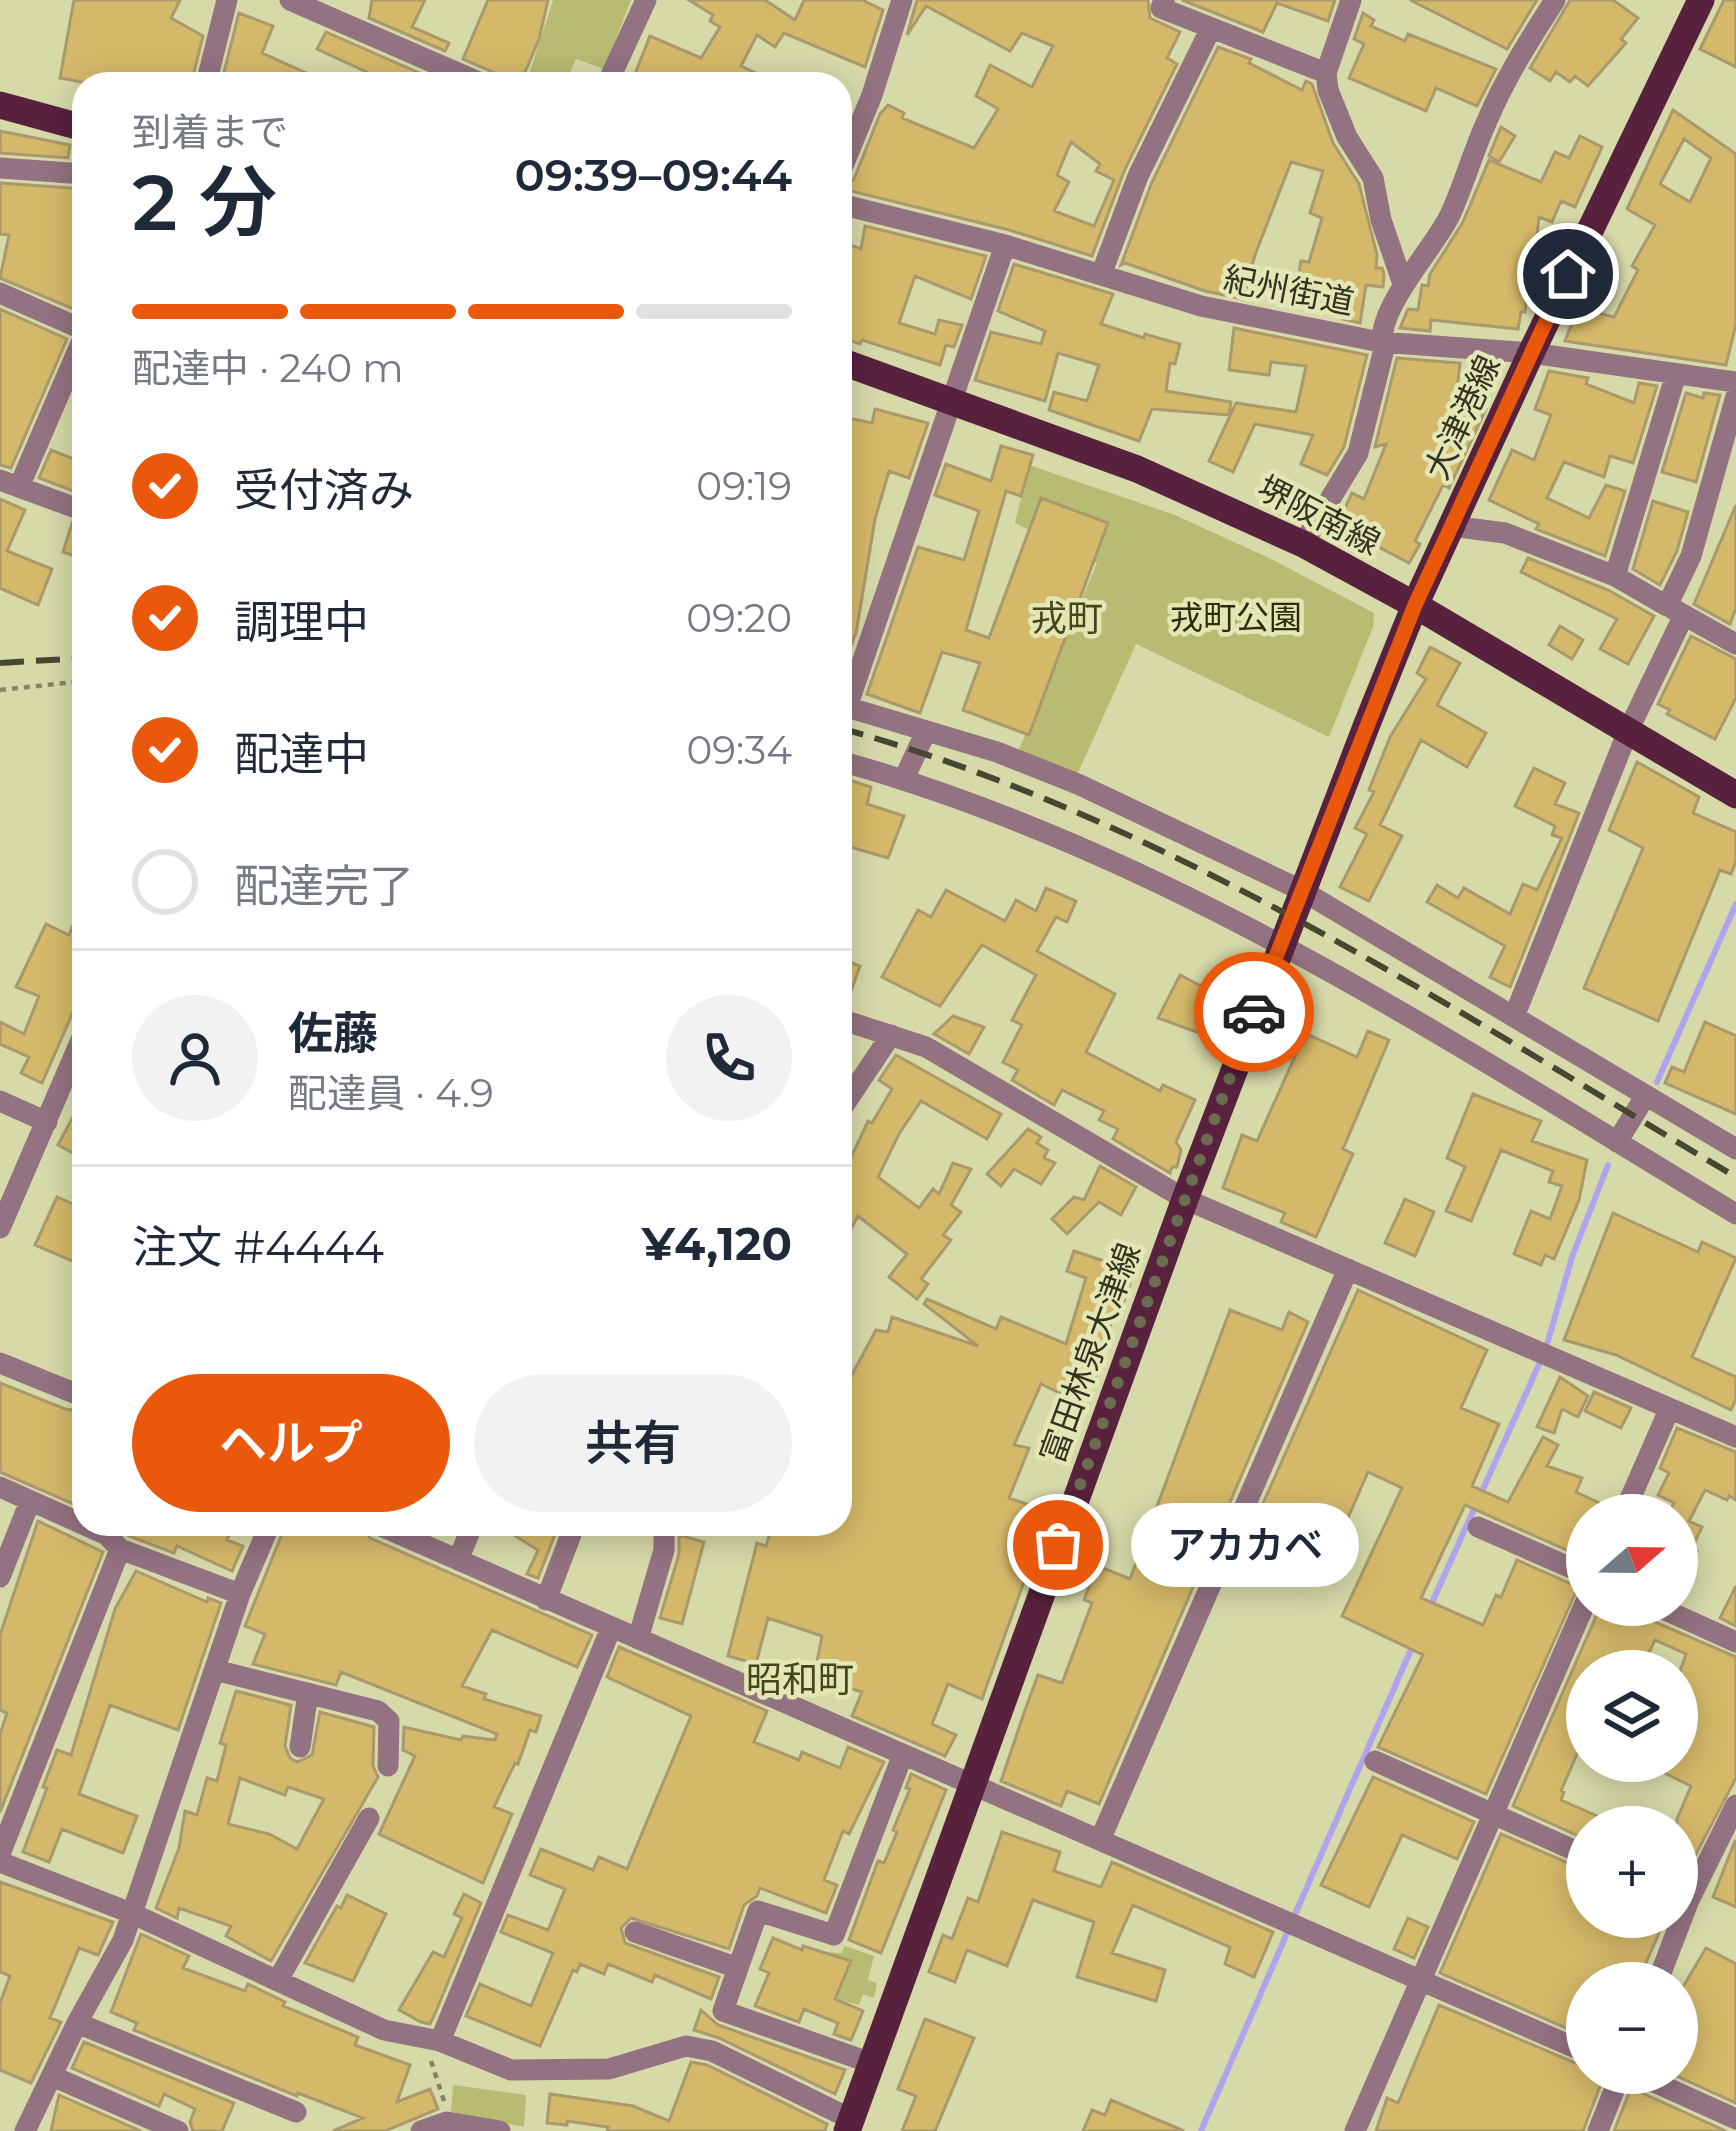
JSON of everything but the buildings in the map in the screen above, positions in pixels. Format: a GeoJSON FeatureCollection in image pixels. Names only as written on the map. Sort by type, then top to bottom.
{"type":"FeatureCollection","features":[{"type":"Feature","properties":{"kind":"main road","name":"大津港線"},"geometry":{"type":"LineString","coordinates":[[1415,605],[1701,0]]}},
{"type":"Feature","properties":{"kind":"main road"},"geometry":{"type":"LineString","coordinates":[[0,105],[72,125]]}},
{"type":"Feature","properties":{"kind":"main road","name":"堺阪南線"},"geometry":{"type":"LineString","coordinates":[[852,365],[1137,469],[1303,544],[1736,795]]}},
{"type":"Feature","properties":{"kind":"main road","name":"富田林泉大津線"},"geometry":{"type":"LineString","coordinates":[[849,2125],[1280,943],[1415,605]]}},
{"type":"Feature","properties":{"kind":"street"},"geometry":{"type":"LineString","coordinates":[[209,72],[227,0]]}},
{"type":"Feature","properties":{"kind":"street"},"geometry":{"type":"LineString","coordinates":[[290,0],[455,72]]}},
{"type":"Feature","properties":{"kind":"street"},"geometry":{"type":"LineString","coordinates":[[613,72],[646,0]]}},
{"type":"Feature","properties":{"kind":"street"},"geometry":{"type":"LineString","coordinates":[[852,144],[902,0]]}},
{"type":"Feature","properties":{"kind":"street"},"geometry":{"type":"LineString","coordinates":[[1164,0],[1161,8],[1326,73]]}},
{"type":"Feature","properties":{"kind":"street"},"geometry":{"type":"LineString","coordinates":[[1351,0],[1326,73],[1328,90],[1347,136],[1373,178],[1381,220],[1403,284]]}},
{"type":"Feature","properties":{"kind":"street"},"geometry":{"type":"LineString","coordinates":[[1303,544],[1358,453],[1383,353],[1381,342],[1403,284],[1449,219],[1487,120],[1516,61],[1555,0]]}},
{"type":"Feature","properties":{"kind":"street"},"geometry":{"type":"LineString","coordinates":[[1101,275],[1138,176],[1211,28]]}},
{"type":"Feature","properties":{"kind":"street"},"geometry":{"type":"LineString","coordinates":[[0,168],[72,173]]}},
{"type":"Feature","properties":{"kind":"street","name":"紀州街道"},"geometry":{"type":"LineString","coordinates":[[852,207],[1005,245],[1201,306],[1381,342],[1531,353],[1736,382]]}},
{"type":"Feature","properties":{"kind":"street"},"geometry":{"type":"LineString","coordinates":[[852,681],[1005,245]]}},
{"type":"Feature","properties":{"kind":"street"},"geometry":{"type":"LineString","coordinates":[[0,293],[72,327]]}},
{"type":"Feature","properties":{"kind":"street"},"geometry":{"type":"LineString","coordinates":[[72,357],[9,484],[72,507]]}},
{"type":"Feature","properties":{"kind":"street"},"geometry":{"type":"LineString","coordinates":[[1615,576],[1676,374]]}},
{"type":"Feature","properties":{"kind":"street"},"geometry":{"type":"LineString","coordinates":[[1514,1017],[1675,610],[1736,396]]}},
{"type":"Feature","properties":{"kind":"street"},"geometry":{"type":"LineString","coordinates":[[1451,526],[1505,533],[1615,576],[1736,644]]}},
{"type":"Feature","properties":{"kind":"street"},"geometry":{"type":"LineString","coordinates":[[852,709],[997,752],[1080,785],[1301,890],[1736,1149]]}},
{"type":"Feature","properties":{"kind":"street"},"geometry":{"type":"LineString","coordinates":[[904,779],[926,731]]}},
{"type":"Feature","properties":{"kind":"street"},"geometry":{"type":"LineString","coordinates":[[852,764],[1060,837],[1280,943],[1736,1214]]}},
{"type":"Feature","properties":{"kind":"street"},"geometry":{"type":"LineString","coordinates":[[852,1023],[926,1046],[1185,1199],[1736,1437]]}},
{"type":"Feature","properties":{"kind":"street"},"geometry":{"type":"LineString","coordinates":[[852,1093],[891,1036]]}},
{"type":"Feature","properties":{"kind":"street"},"geometry":{"type":"LineString","coordinates":[[0,1228],[72,1062]]}},
{"type":"Feature","properties":{"kind":"street"},"geometry":{"type":"LineString","coordinates":[[1617,1142],[1646,1095]]}},
{"type":"Feature","properties":{"kind":"street"},"geometry":{"type":"LineString","coordinates":[[0,1101],[47,1123]]}},
{"type":"Feature","properties":{"kind":"street"},"geometry":{"type":"LineString","coordinates":[[1100,1840],[1348,1269]]}},
{"type":"Feature","properties":{"kind":"street"},"geometry":{"type":"LineString","coordinates":[[0,1363],[72,1392]]}},
{"type":"Feature","properties":{"kind":"street"},"geometry":{"type":"LineString","coordinates":[[1632,1494],[1670,1410]]}},
{"type":"Feature","properties":{"kind":"street"},"geometry":{"type":"LineString","coordinates":[[0,1487],[72,1520]]}},
{"type":"Feature","properties":{"kind":"street"},"geometry":{"type":"LineString","coordinates":[[0,1577],[30,1501]]}},
{"type":"Feature","properties":{"kind":"street"},"geometry":{"type":"LineString","coordinates":[[1478,1527],[1566,1566]]}},
{"type":"Feature","properties":{"kind":"street"},"geometry":{"type":"LineString","coordinates":[[108,1536],[120,1549],[240,1594]]}},
{"type":"Feature","properties":{"kind":"street"},"geometry":{"type":"LineString","coordinates":[[25,2131],[123,1940],[240,1594],[265,1536]]}},
{"type":"Feature","properties":{"kind":"street"},"geometry":{"type":"LineString","coordinates":[[403,1536],[1566,2044]]}},
{"type":"Feature","properties":{"kind":"street"},"geometry":{"type":"LineString","coordinates":[[458,1560],[468,1536]]}},
{"type":"Feature","properties":{"kind":"street"},"geometry":{"type":"LineString","coordinates":[[546,1600],[570,1536]]}},
{"type":"Feature","properties":{"kind":"street"},"geometry":{"type":"LineString","coordinates":[[638,1639],[664,1536]]}},
{"type":"Feature","properties":{"kind":"street"},"geometry":{"type":"LineString","coordinates":[[120,1549],[0,1858],[383,2030],[433,2040],[511,2071],[609,2069],[686,2046],[712,2051],[849,2125]]}},
{"type":"Feature","properties":{"kind":"street"},"geometry":{"type":"LineString","coordinates":[[1698,1625],[1736,1642]]}},
{"type":"Feature","properties":{"kind":"street"},"geometry":{"type":"LineString","coordinates":[[1355,2131],[1575,1626]]}},
{"type":"Feature","properties":{"kind":"street"},"geometry":{"type":"LineString","coordinates":[[433,2040],[611,1628]]}},
{"type":"Feature","properties":{"kind":"street"},"geometry":{"type":"LineString","coordinates":[[215,1670],[378,1711],[388,1721],[388,1766]]}},
{"type":"Feature","properties":{"kind":"street"},"geometry":{"type":"LineString","coordinates":[[300,1747],[308,1693]]}},
{"type":"Feature","properties":{"kind":"street"},"geometry":{"type":"LineString","coordinates":[[871,2063],[723,2011],[758,1911],[834,1935],[903,1754]]}},
{"type":"Feature","properties":{"kind":"street"},"geometry":{"type":"LineString","coordinates":[[1375,1761],[1566,1847]]}},
{"type":"Feature","properties":{"kind":"street"},"geometry":{"type":"LineString","coordinates":[[1698,1872],[1736,1805]]}},
{"type":"Feature","properties":{"kind":"street"},"geometry":{"type":"LineString","coordinates":[[278,1981],[370,1818]]}},
{"type":"Feature","properties":{"kind":"street"},"geometry":{"type":"LineString","coordinates":[[634,1932],[738,1968]]}},
{"type":"Feature","properties":{"kind":"street"},"geometry":{"type":"LineString","coordinates":[[77,2023],[296,2112]]}},
{"type":"Feature","properties":{"kind":"street"},"geometry":{"type":"LineString","coordinates":[[52,2076],[178,2131]]}},
{"type":"Feature","properties":{"kind":"street"},"geometry":{"type":"LineString","coordinates":[[1598,2131],[1613,2094]]}},
{"type":"Feature","properties":{"kind":"street"},"geometry":{"type":"LineString","coordinates":[[1681,2094],[1736,2119]]}},
{"type":"Feature","properties":{"kind":"street"},"geometry":{"type":"LineString","coordinates":[[438,2127],[500,2131]]}},
{"type":"Feature","properties":{"kind":"path"},"geometry":{"type":"LineString","coordinates":[[0,690],[72,682]]}},
{"type":"Feature","properties":{"kind":"path"},"geometry":{"type":"LineString","coordinates":[[433,2040],[438,2127]]}},
{"type":"Feature","properties":{"kind":"green space"},"geometry":{"type":"Polygon","coordinates":[[[553,0],[631,0],[604,69],[576,59],[570,72],[530,72],[553,0]]]}},
{"type":"Feature","properties":{"kind":"green space","name":"戎町公園"},"geometry":{"type":"Polygon","coordinates":[[[1029,465],[1175,515],[1374,613],[1373,627],[1329,737],[1136,644],[1077,775],[1018,752],[1097,563],[1015,523],[1029,465]]]}},
{"type":"Feature","properties":{"kind":"green space"},"geometry":{"type":"Polygon","coordinates":[[[845,1946],[874,1956],[868,1980],[877,1983],[874,1998],[863,1994],[859,2005],[834,1998],[821,1964],[825,1952],[841,1953],[845,1946]]]}},
{"type":"Feature","properties":{"kind":"green space"},"geometry":{"type":"Polygon","coordinates":[[[453,2085],[526,2095],[524,2127],[451,2112],[453,2085]]]}},
{"type":"Feature","properties":{"kind":"waterway"},"geometry":{"type":"LineString","coordinates":[[1657,1082],[1736,904]]}},
{"type":"Feature","properties":{"kind":"waterway"},"geometry":{"type":"LineString","coordinates":[[1546,1348],[1572,1257],[1608,1165]]}},
{"type":"Feature","properties":{"kind":"waterway"},"geometry":{"type":"LineString","coordinates":[[1431,1605],[1541,1360]]}},
{"type":"Feature","properties":{"kind":"waterway"},"geometry":{"type":"LineString","coordinates":[[1293,1919],[1413,1645]]}},
{"type":"Feature","properties":{"kind":"waterway"},"geometry":{"type":"LineString","coordinates":[[1201,2131],[1288,1931]]}},
{"type":"Feature","properties":{"kind":"railway"},"geometry":{"type":"LineString","coordinates":[[0,663],[72,659]]}},
{"type":"Feature","properties":{"kind":"railway"},"geometry":{"type":"LineString","coordinates":[[852,732],[960,766],[1077,812],[1191,865],[1412,984],[1736,1177]]}},
{"type":"Feature","properties":{"kind":"way so far"},"geometry":{"type":"LineString","coordinates":[[1058,1545],[1254,1012]]}},
{"type":"Feature","properties":{"kind":"place","name":"アカカベ"},"geometry":{"type":"Point","coordinates":[1058,1545]}},
{"type":"Feature","properties":{"kind":"district","name":"戎町"},"geometry":{"type":"Point","coordinates":[1067,618]}},
{"type":"Feature","properties":{"kind":"district","name":"昭和町"},"geometry":{"type":"Point","coordinates":[800,1679]}},
{"type":"Feature","properties":{"kind":"route"},"geometry":{"type":"LineString","coordinates":[[1254,1012],[1415,605],[1568,274]]}}]}
